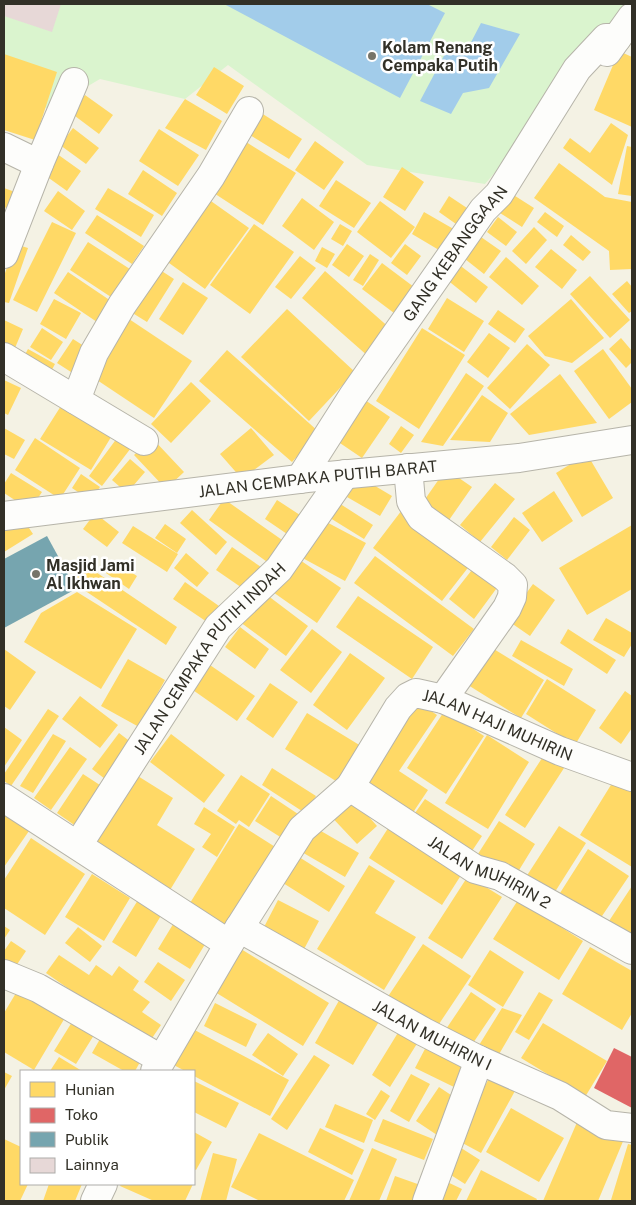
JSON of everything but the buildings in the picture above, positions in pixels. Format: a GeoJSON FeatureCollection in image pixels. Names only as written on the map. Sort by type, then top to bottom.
{"type":"FeatureCollection","features":[{"type":"Feature","properties":{"kind":"street"},"geometry":{"type":"LineString","coordinates":[[551,134],[625,28]]}},
{"type":"Feature","properties":{"kind":"street","name":"GANG KEBANGGAAN"},"geometry":{"type":"LineString","coordinates":[[300,479],[353,396],[483,210],[499,194],[578,69],[606,38],[625,28]]}},
{"type":"Feature","properties":{"kind":"street"},"geometry":{"type":"LineString","coordinates":[[4,254],[39,164],[74,82]]}},
{"type":"Feature","properties":{"kind":"street"},"geometry":{"type":"LineString","coordinates":[[76,400],[94,353],[122,304],[211,176],[249,111]]}},
{"type":"Feature","properties":{"kind":"street"},"geometry":{"type":"LineString","coordinates":[[4,147],[39,164]]}},
{"type":"Feature","properties":{"kind":"street"},"geometry":{"type":"LineString","coordinates":[[4,357],[144,441]]}},
{"type":"Feature","properties":{"kind":"street","name":"JALAN CEMPAKA PUTIH BARAT"},"geometry":{"type":"LineString","coordinates":[[4,516],[300,479],[519,458],[632,440]]}},
{"type":"Feature","properties":{"kind":"street"},"geometry":{"type":"LineString","coordinates":[[408,468],[411,501],[421,517],[505,577],[512,585],[512,597],[507,608],[443,699]]}},
{"type":"Feature","properties":{"kind":"street","name":"JALAN CEMPAKA PUTIH INDAH"},"geometry":{"type":"LineString","coordinates":[[78,845],[218,626],[279,569],[345,474]]}},
{"type":"Feature","properties":{"kind":"street","name":"JALAN HAJI MUHIRIN"},"geometry":{"type":"LineString","coordinates":[[158,1065],[234,936],[302,829],[350,787],[398,708],[408,697],[416,693],[443,699],[560,751],[632,777]]}},
{"type":"Feature","properties":{"kind":"street","name":"JALAN MUHIRIN 2"},"geometry":{"type":"LineString","coordinates":[[350,787],[475,869],[500,876],[632,950]]}},
{"type":"Feature","properties":{"kind":"street","name":"JALAN MUHIRIN I"},"geometry":{"type":"LineString","coordinates":[[4,798],[78,845],[234,936],[479,1060],[560,1096],[606,1125],[632,1128]]}},
{"type":"Feature","properties":{"kind":"street"},"geometry":{"type":"LineString","coordinates":[[4,974],[38,988],[158,1065]]}},
{"type":"Feature","properties":{"kind":"street"},"geometry":{"type":"LineString","coordinates":[[427,1201],[479,1060]]}},
{"type":"Feature","properties":{"kind":"street"},"geometry":{"type":"LineString","coordinates":[[95,1201],[103,1185]]}},
{"type":"Feature","properties":{"kind":"green space"},"geometry":{"type":"Polygon","coordinates":[[[4,4],[632,4],[609,40],[485,184],[367,165],[228,65],[185,99],[100,79],[49,109],[4,93],[4,4]]]}},
{"type":"Feature","properties":{"kind":"water","name":"Kolam Renang Cempaka Putih"},"geometry":{"type":"Polygon","coordinates":[[[224,4],[427,4],[445,13],[400,98],[224,4]]]}},
{"type":"Feature","properties":{"kind":"water"},"geometry":{"type":"Polygon","coordinates":[[[481,23],[520,34],[489,88],[463,93],[451,114],[420,101],[446,52],[468,48],[481,23]]]}},
{"type":"Feature","properties":{"kind":"place","name":"Kolam Renang Cempaka Putih"},"geometry":{"type":"Point","coordinates":[372,56]}},
{"type":"Feature","properties":{"kind":"place","name":"Masjid Jami Al Ikhwan"},"geometry":{"type":"Point","coordinates":[36,574]}}]}
